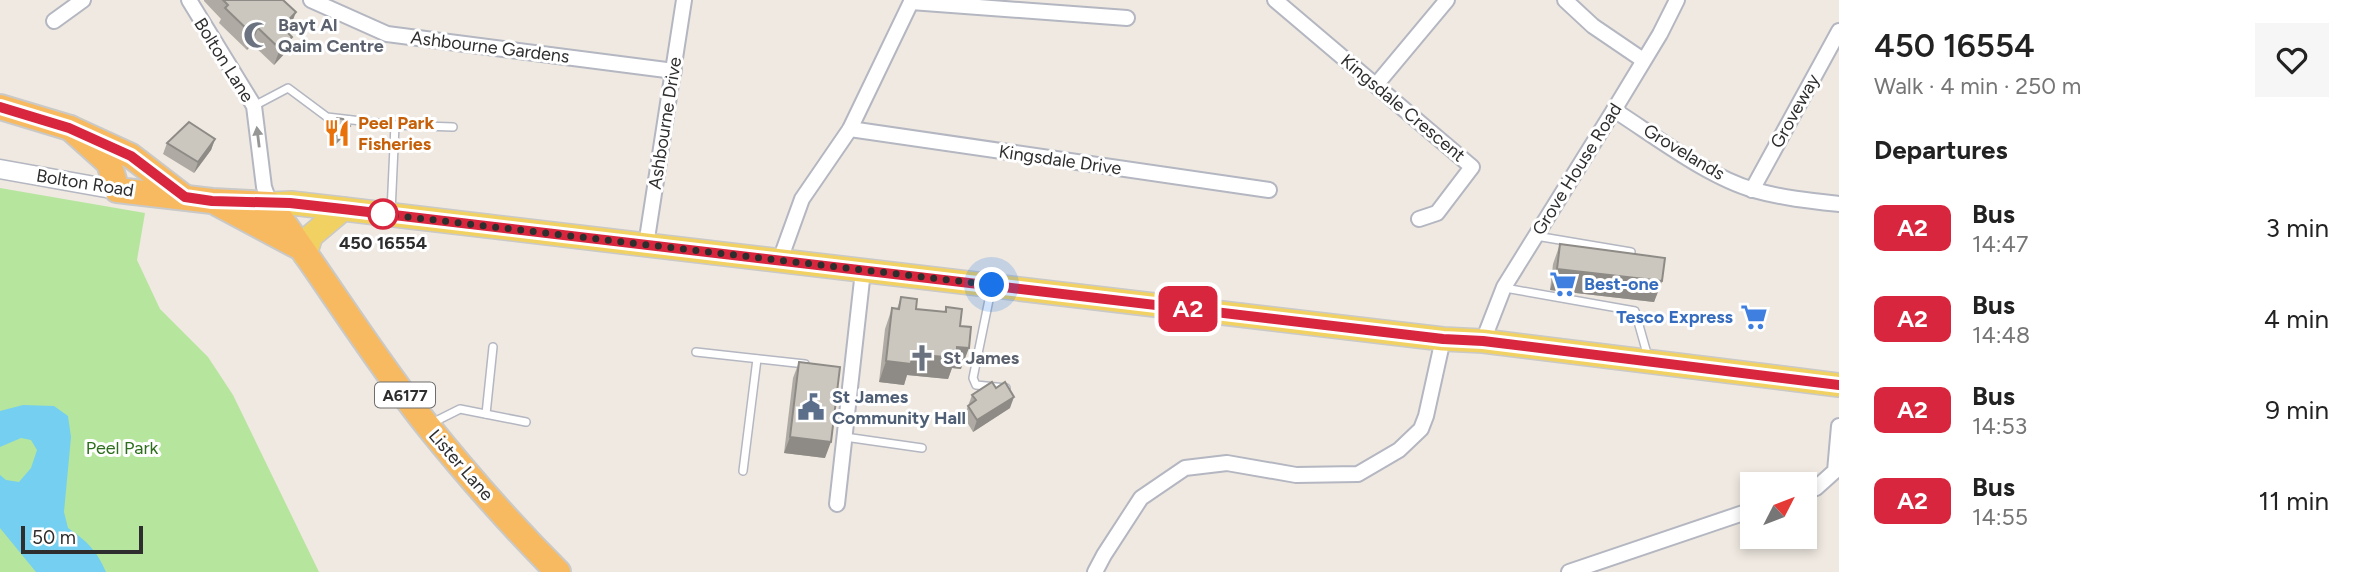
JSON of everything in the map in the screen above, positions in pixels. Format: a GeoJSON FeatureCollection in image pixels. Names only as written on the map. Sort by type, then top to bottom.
{"type":"FeatureCollection","features":[{"type":"Feature","properties":{"kind":"highway","name":"A6177"},"geometry":{"type":"LineString","coordinates":[[0,107],[69,128],[131,156],[185,197]]}},
{"type":"Feature","properties":{"kind":"highway"},"geometry":{"type":"LineString","coordinates":[[69,128],[109,163],[117,190]]}},
{"type":"Feature","properties":{"kind":"highway","name":"Bolton Road"},"geometry":{"type":"LineString","coordinates":[[117,190],[212,201],[270,204]]}},
{"type":"Feature","properties":{"kind":"highway","name":"Lister Lane"},"geometry":{"type":"LineString","coordinates":[[212,201],[303,251]]}},
{"type":"Feature","properties":{"kind":"highway","name":"Lister Lane"},"geometry":{"type":"LineString","coordinates":[[270,204],[427,425],[525,539],[558,572]]}},
{"type":"Feature","properties":{"kind":"main road","name":"Bolton Road"},"geometry":{"type":"LineString","coordinates":[[270,204],[290,203],[343,209],[1443,339],[1483,341],[1839,385]]}},
{"type":"Feature","properties":{"kind":"main road"},"geometry":{"type":"LineString","coordinates":[[303,251],[311,236],[343,209]]}},
{"type":"Feature","properties":{"kind":"street"},"geometry":{"type":"LineString","coordinates":[[54,21],[83,0]]}},
{"type":"Feature","properties":{"kind":"street","name":"Bolton Lane"},"geometry":{"type":"LineString","coordinates":[[189,0],[254,106],[264,187],[270,204]]}},
{"type":"Feature","properties":{"kind":"street","name":"Ashbourne Drive"},"geometry":{"type":"LineString","coordinates":[[646,245],[684,0]]}},
{"type":"Feature","properties":{"kind":"street","name":"Kingsdale Crescent"},"geometry":{"type":"LineString","coordinates":[[1275,0],[1472,167],[1437,213],[1419,219]]}},
{"type":"Feature","properties":{"kind":"street"},"geometry":{"type":"LineString","coordinates":[[1376,85],[1447,0]]}},
{"type":"Feature","properties":{"kind":"street"},"geometry":{"type":"LineString","coordinates":[[1565,0],[1593,26],[1643,60]]}},
{"type":"Feature","properties":{"kind":"street","name":"Grove House Road"},"geometry":{"type":"LineString","coordinates":[[1483,341],[1504,288],[1615,110],[1677,0]]}},
{"type":"Feature","properties":{"kind":"street","name":"Ashbourne Gardens"},"geometry":{"type":"LineString","coordinates":[[317,1],[387,34],[674,71]]}},
{"type":"Feature","properties":{"kind":"street"},"geometry":{"type":"LineString","coordinates":[[780,260],[802,199],[850,129],[911,1],[1127,18]]}},
{"type":"Feature","properties":{"kind":"street","name":"Groveway"},"geometry":{"type":"LineString","coordinates":[[1752,190],[1839,32]]}},
{"type":"Feature","properties":{"kind":"street","name":"Grovelands"},"geometry":{"type":"LineString","coordinates":[[1615,110],[1698,165],[1752,190],[1839,204]]}},
{"type":"Feature","properties":{"kind":"street","name":"Kingsdale Drive"},"geometry":{"type":"LineString","coordinates":[[850,129],[1269,190]]}},
{"type":"Feature","properties":{"kind":"street","name":"Bolton Road"},"geometry":{"type":"LineString","coordinates":[[0,169],[117,190]]}},
{"type":"Feature","properties":{"kind":"street"},"geometry":{"type":"LineString","coordinates":[[837,504],[844,436],[845,367],[863,271]]}},
{"type":"Feature","properties":{"kind":"street"},"geometry":{"type":"LineString","coordinates":[[1095,572],[1140,498],[1185,468],[1227,463],[1296,475],[1358,474],[1399,450],[1421,429],[1443,339]]}},
{"type":"Feature","properties":{"kind":"street"},"geometry":{"type":"LineString","coordinates":[[1817,487],[1835,471],[1839,426]]}},
{"type":"Feature","properties":{"kind":"street"},"geometry":{"type":"LineString","coordinates":[[1569,572],[1740,514]]}},
{"type":"Feature","properties":{"kind":"lane"},"geometry":{"type":"LineString","coordinates":[[254,106],[288,88],[327,117],[395,125],[453,127]]}},
{"type":"Feature","properties":{"kind":"lane"},"geometry":{"type":"LineString","coordinates":[[391,215],[395,125]]}},
{"type":"Feature","properties":{"kind":"lane"},"geometry":{"type":"LineString","coordinates":[[1536,236],[1630,252]]}},
{"type":"Feature","properties":{"kind":"lane"},"geometry":{"type":"LineString","coordinates":[[992,285],[973,378],[976,386],[1008,388]]}},
{"type":"Feature","properties":{"kind":"lane"},"geometry":{"type":"LineString","coordinates":[[1504,288],[1635,311],[1650,362]]}},
{"type":"Feature","properties":{"kind":"lane"},"geometry":{"type":"LineString","coordinates":[[486,414],[494,347]]}},
{"type":"Feature","properties":{"kind":"lane"},"geometry":{"type":"LineString","coordinates":[[696,352],[816,365]]}},
{"type":"Feature","properties":{"kind":"lane"},"geometry":{"type":"LineString","coordinates":[[743,471],[757,359]]}},
{"type":"Feature","properties":{"kind":"lane"},"geometry":{"type":"LineString","coordinates":[[427,425],[460,409],[526,422]]}},
{"type":"Feature","properties":{"kind":"lane"},"geometry":{"type":"LineString","coordinates":[[844,436],[922,448]]}},
{"type":"Feature","properties":{"kind":"green space","name":"Peel Park"},"geometry":{"type":"Polygon","coordinates":[[[0,188],[145,213],[137,260],[160,309],[208,357],[233,395],[319,572],[0,572],[0,188]]]}},
{"type":"Feature","properties":{"kind":"water"},"geometry":{"type":"Polygon","coordinates":[[[23,405],[54,406],[68,416],[71,437],[64,512],[68,528],[91,547],[106,572],[36,572],[0,528],[0,475],[6,480],[19,482],[31,468],[37,450],[31,440],[21,438],[0,447],[0,411],[23,405]]]}},
{"type":"Feature","properties":{"kind":"building"},"geometry":{"type":"Polygon","coordinates":[[[223,0],[283,0],[296,12],[282,27],[292,37],[280,49],[258,28],[252,34],[225,8],[228,5],[223,0]]]}},
{"type":"Feature","properties":{"kind":"building"},"geometry":{"type":"Polygon","coordinates":[[[337,118],[343,119],[350,126],[338,138],[328,128],[337,118]]]}},
{"type":"Feature","properties":{"kind":"building"},"geometry":{"type":"Polygon","coordinates":[[[189,122],[215,139],[198,162],[167,143],[189,122]]]}},
{"type":"Feature","properties":{"kind":"building"},"geometry":{"type":"Polygon","coordinates":[[[1560,244],[1665,258],[1662,281],[1557,269],[1560,244]]]}},
{"type":"Feature","properties":{"kind":"building"},"geometry":{"type":"Polygon","coordinates":[[[901,297],[917,299],[916,309],[946,312],[946,307],[962,309],[960,326],[971,327],[969,348],[957,347],[956,358],[912,354],[911,364],[886,361],[892,308],[899,309],[901,297]]]}},
{"type":"Feature","properties":{"kind":"building","name":"St James Community Hall"},"geometry":{"type":"Polygon","coordinates":[[[799,362],[840,367],[831,442],[790,437],[799,362]]]}},
{"type":"Feature","properties":{"kind":"building"},"geometry":{"type":"Polygon","coordinates":[[[992,382],[996,388],[1005,382],[1014,397],[977,420],[968,406],[976,400],[972,395],[992,382]]]}},
{"type":"Feature","properties":{"kind":"bus line","name":"A2"},"geometry":{"type":"LineString","coordinates":[[0,107],[69,128],[131,156],[185,197],[343,209],[1443,339],[1483,341],[1839,385]]}},
{"type":"Feature","properties":{"kind":"place","name":"Bayt Al Qaim Centre"},"geometry":{"type":"Point","coordinates":[257,35]}},
{"type":"Feature","properties":{"kind":"place","name":"Peel Park Fisheries"},"geometry":{"type":"Point","coordinates":[337,133]}},
{"type":"Feature","properties":{"kind":"place","name":"450 16554"},"geometry":{"type":"Point","coordinates":[383,214]}},
{"type":"Feature","properties":{"kind":"place","name":"Best-one"},"geometry":{"type":"Point","coordinates":[1563,284]}},
{"type":"Feature","properties":{"kind":"place","name":"Tesco Express"},"geometry":{"type":"Point","coordinates":[1754,317]}},
{"type":"Feature","properties":{"kind":"place","name":"St James"},"geometry":{"type":"Point","coordinates":[922,358]}},
{"type":"Feature","properties":{"kind":"place","name":"St James Community Hall"},"geometry":{"type":"Point","coordinates":[811,407]}},
{"type":"Feature","properties":{"kind":"route"},"geometry":{"type":"LineString","coordinates":[[383,214],[992,285]]}}]}
